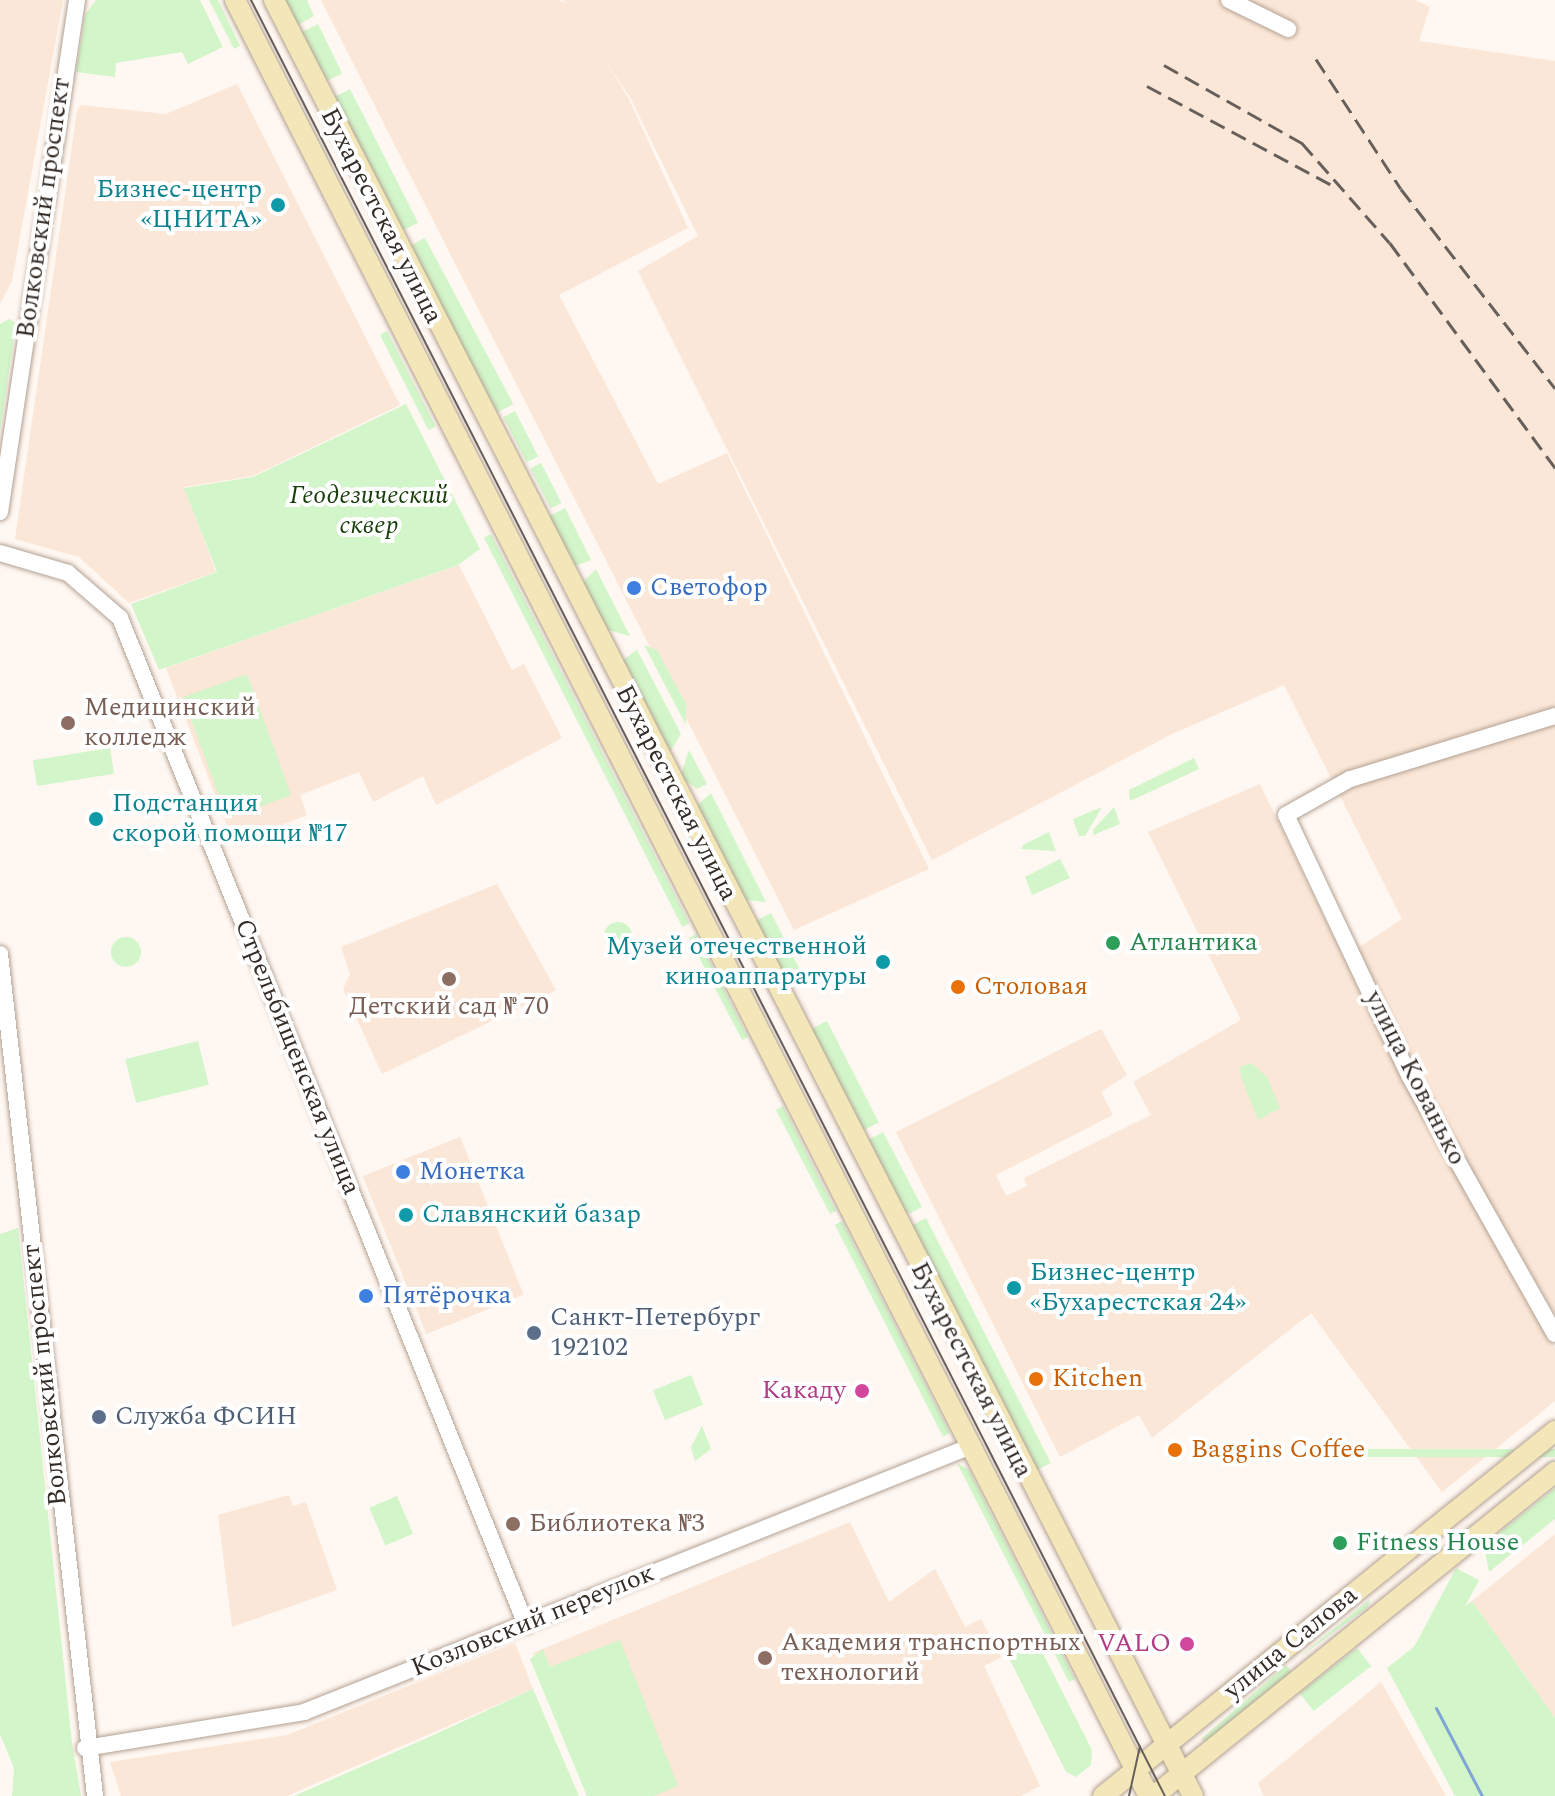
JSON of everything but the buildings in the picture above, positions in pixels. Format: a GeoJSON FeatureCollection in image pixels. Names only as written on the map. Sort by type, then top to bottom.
{"type":"FeatureCollection","features":[{"type":"Feature","properties":{"kind":"main road","name":"Бухарестская улица"},"geometry":{"type":"LineString","coordinates":[[235,0],[920,1351],[1151,1796]]}},
{"type":"Feature","properties":{"kind":"main road","name":"Бухарестская улица"},"geometry":{"type":"LineString","coordinates":[[274,0],[952,1335],[1193,1796]]}},
{"type":"Feature","properties":{"kind":"main road"},"geometry":{"type":"LineString","coordinates":[[920,1351],[952,1335]]}},
{"type":"Feature","properties":{"kind":"main road","name":"улица Салова"},"geometry":{"type":"LineString","coordinates":[[1103,1796],[1555,1431]]}},
{"type":"Feature","properties":{"kind":"main road","name":"улица Салова"},"geometry":{"type":"LineString","coordinates":[[1151,1796],[1555,1472]]}},
{"type":"Feature","properties":{"kind":"main road"},"geometry":{"type":"LineString","coordinates":[[1368,1581],[1389,1606]]}},
{"type":"Feature","properties":{"kind":"main road"},"geometry":{"type":"LineString","coordinates":[[1293,1642],[1294,1657],[1311,1670]]}},
{"type":"Feature","properties":{"kind":"main road"},"geometry":{"type":"LineString","coordinates":[[1135,1770],[1181,1774]]}},
{"type":"Feature","properties":{"kind":"street","name":"Волковский проспект"},"geometry":{"type":"LineString","coordinates":[[0,512],[77,0]]}},
{"type":"Feature","properties":{"kind":"street"},"geometry":{"type":"LineString","coordinates":[[1229,0],[1288,29]]}},
{"type":"Feature","properties":{"kind":"street","name":"Стрельбищенская улица"},"geometry":{"type":"LineString","coordinates":[[0,553],[68,573],[120,618],[526,1625]]}},
{"type":"Feature","properties":{"kind":"street","name":"улица Кованько"},"geometry":{"type":"LineString","coordinates":[[1555,716],[1350,779],[1286,815],[1410,1077],[1555,1334]]}},
{"type":"Feature","properties":{"kind":"street","name":"Волковский проспект"},"geometry":{"type":"LineString","coordinates":[[0,954],[85,1748],[95,1796]]}},
{"type":"Feature","properties":{"kind":"street","name":"Козловский переулок"},"geometry":{"type":"LineString","coordinates":[[85,1748],[284,1718],[526,1625],[969,1447]]}},
{"type":"Feature","properties":{"kind":"shaded area"},"geometry":{"type":"Polygon","coordinates":[[[0,0],[63,0],[12,281],[0,304],[0,0]]]}},
{"type":"Feature","properties":{"kind":"shaded area"},"geometry":{"type":"Polygon","coordinates":[[[321,0],[559,0],[570,6],[628,97],[688,228],[559,295],[658,484],[727,453],[929,869],[794,930],[321,0]]]}},
{"type":"Feature","properties":{"kind":"shaded area"},"geometry":{"type":"Polygon","coordinates":[[[563,0],[1415,0],[1430,7],[1419,41],[1555,61],[1555,1315],[1421,1082],[1358,948],[1402,919],[1284,685],[1172,734],[932,860],[638,271],[698,236],[630,97],[563,0]]]}},
{"type":"Feature","properties":{"kind":"shaded area"},"geometry":{"type":"Polygon","coordinates":[[[237,84],[400,405],[253,476],[184,487],[216,572],[129,603],[79,557],[15,539],[77,111],[81,105],[166,114],[237,84]]]}},
{"type":"Feature","properties":{"kind":"shaded area"},"geometry":{"type":"Polygon","coordinates":[[[459,565],[512,670],[524,664],[562,738],[436,805],[423,776],[373,802],[359,772],[300,795],[307,815],[234,844],[166,668],[459,565]]]}},
{"type":"Feature","properties":{"kind":"shaded area"},"geometry":{"type":"Polygon","coordinates":[[[1260,784],[1407,1089],[1555,1348],[1555,1401],[1442,1492],[1311,1313],[1152,1438],[1139,1415],[1060,1457],[896,1132],[1101,1029],[1127,1075],[1101,1092],[1113,1115],[996,1175],[1006,1196],[1027,1186],[1024,1178],[1151,1115],[1133,1082],[1241,1020],[1148,832],[1260,784]]]}},
{"type":"Feature","properties":{"kind":"shaded area","name":"Детский сад № 70"},"geometry":{"type":"Polygon","coordinates":[[[497,884],[556,990],[382,1074],[343,989],[350,974],[341,947],[497,884]]]}},
{"type":"Feature","properties":{"kind":"shaded area"},"geometry":{"type":"Polygon","coordinates":[[[460,1137],[524,1295],[426,1334],[363,1176],[460,1137]]]}},
{"type":"Feature","properties":{"kind":"shaded area"},"geometry":{"type":"Polygon","coordinates":[[[289,1495],[293,1506],[306,1502],[337,1590],[232,1627],[218,1515],[289,1495]]]}},
{"type":"Feature","properties":{"kind":"shaded area","name":"Академия транспортных технологий"},"geometry":{"type":"Polygon","coordinates":[[[850,1522],[889,1602],[935,1569],[965,1627],[981,1619],[1001,1657],[984,1666],[1040,1786],[1021,1796],[587,1796],[533,1653],[850,1522]]]}},
{"type":"Feature","properties":{"kind":"shaded area"},"geometry":{"type":"Polygon","coordinates":[[[1555,1534],[1555,1718],[1472,1601],[1555,1534]]]}},
{"type":"Feature","properties":{"kind":"shaded area"},"geometry":{"type":"Polygon","coordinates":[[[515,1643],[533,1689],[287,1796],[121,1796],[110,1762],[287,1735],[515,1643]]]}},
{"type":"Feature","properties":{"kind":"shaded area"},"geometry":{"type":"Polygon","coordinates":[[[1381,1682],[1446,1796],[1264,1796],[1258,1783],[1381,1682]]]}},
{"type":"Feature","properties":{"kind":"green space"},"geometry":{"type":"Polygon","coordinates":[[[96,0],[200,0],[223,47],[188,64],[182,52],[116,63],[115,77],[76,72],[85,15],[96,0]]]}},
{"type":"Feature","properties":{"kind":"green space"},"geometry":{"type":"Polygon","coordinates":[[[209,0],[218,0],[240,46],[234,49],[209,0]]]}},
{"type":"Feature","properties":{"kind":"green space"},"geometry":{"type":"Polygon","coordinates":[[[285,0],[307,0],[314,16],[296,26],[285,0]]]}},
{"type":"Feature","properties":{"kind":"green space"},"geometry":{"type":"Polygon","coordinates":[[[318,24],[342,73],[323,83],[299,33],[318,24]]]}},
{"type":"Feature","properties":{"kind":"green space"},"geometry":{"type":"Polygon","coordinates":[[[350,89],[418,223],[401,231],[333,98],[350,89]]]}},
{"type":"Feature","properties":{"kind":"green space"},"geometry":{"type":"Polygon","coordinates":[[[425,238],[513,404],[497,412],[409,246],[425,238]]]}},
{"type":"Feature","properties":{"kind":"green space"},"geometry":{"type":"Polygon","coordinates":[[[9,319],[16,323],[0,432],[0,324],[9,319]]]}},
{"type":"Feature","properties":{"kind":"green space"},"geometry":{"type":"Polygon","coordinates":[[[387,331],[436,426],[428,430],[380,335],[387,331]]]}},
{"type":"Feature","properties":{"kind":"green space","name":"Геодезический сквер"},"geometry":{"type":"Polygon","coordinates":[[[406,404],[480,549],[458,565],[159,670],[131,604],[217,572],[184,488],[253,477],[406,404]]]}},
{"type":"Feature","properties":{"kind":"green space"},"geometry":{"type":"Polygon","coordinates":[[[515,411],[538,456],[527,462],[503,417],[515,411]]]}},
{"type":"Feature","properties":{"kind":"green space"},"geometry":{"type":"Polygon","coordinates":[[[541,463],[561,503],[551,509],[530,468],[541,463]]]}},
{"type":"Feature","properties":{"kind":"green space"},"geometry":{"type":"Polygon","coordinates":[[[565,508],[591,560],[576,566],[547,517],[565,508]]]}},
{"type":"Feature","properties":{"kind":"green space"},"geometry":{"type":"Polygon","coordinates":[[[491,534],[689,923],[682,927],[484,538],[491,534]]]}},
{"type":"Feature","properties":{"kind":"green space"},"geometry":{"type":"Polygon","coordinates":[[[596,569],[630,636],[604,629],[581,584],[596,569]]]}},
{"type":"Feature","properties":{"kind":"green space"},"geometry":{"type":"Polygon","coordinates":[[[644,645],[657,650],[686,704],[686,725],[644,645]]]}},
{"type":"Feature","properties":{"kind":"green space"},"geometry":{"type":"Polygon","coordinates":[[[637,650],[681,734],[670,752],[623,660],[637,650]]]}},
{"type":"Feature","properties":{"kind":"green space"},"geometry":{"type":"Polygon","coordinates":[[[247,674],[291,795],[227,818],[183,697],[247,674]]]}},
{"type":"Feature","properties":{"kind":"green space"},"geometry":{"type":"Polygon","coordinates":[[[110,748],[114,774],[37,786],[33,760],[110,748]]]}},
{"type":"Feature","properties":{"kind":"green space"},"geometry":{"type":"Polygon","coordinates":[[[689,750],[707,784],[697,789],[680,777],[689,750]]]}},
{"type":"Feature","properties":{"kind":"green space"},"geometry":{"type":"Polygon","coordinates":[[[1194,758],[1199,769],[1130,801],[1129,790],[1194,758]]]}},
{"type":"Feature","properties":{"kind":"green space"},"geometry":{"type":"Polygon","coordinates":[[[711,793],[766,902],[743,900],[695,807],[711,793]]]}},
{"type":"Feature","properties":{"kind":"green space"},"geometry":{"type":"Polygon","coordinates":[[[1102,807],[1085,836],[1079,836],[1073,819],[1102,807]]]}},
{"type":"Feature","properties":{"kind":"green space"},"geometry":{"type":"Polygon","coordinates":[[[1114,807],[1120,824],[1093,835],[1093,830],[1114,807]]]}},
{"type":"Feature","properties":{"kind":"green space"},"geometry":{"type":"Polygon","coordinates":[[[1049,832],[1056,851],[1021,849],[1023,845],[1049,832]]]}},
{"type":"Feature","properties":{"kind":"green space"},"geometry":{"type":"Polygon","coordinates":[[[1060,859],[1070,878],[1032,895],[1025,877],[1060,859]]]}},
{"type":"Feature","properties":{"kind":"green space"},"geometry":{"type":"Polygon","coordinates":[[[771,913],[804,977],[786,986],[753,922],[771,913]]]}},
{"type":"Feature","properties":{"kind":"green space"},"geometry":{"type":"Polygon","coordinates":[[[618,922],[628,926],[632,936],[628,946],[618,950],[608,946],[604,936],[608,926],[618,922]]]}},
{"type":"Feature","properties":{"kind":"green space"},"geometry":{"type":"Polygon","coordinates":[[[696,934],[748,1037],[742,1040],[689,938],[696,934]]]}},
{"type":"Feature","properties":{"kind":"green space"},"geometry":{"type":"Polygon","coordinates":[[[126,937],[136,942],[141,952],[136,962],[126,967],[116,962],[111,952],[116,942],[126,937]]]}},
{"type":"Feature","properties":{"kind":"green space"},"geometry":{"type":"Polygon","coordinates":[[[827,1021],[879,1123],[861,1132],[809,1030],[827,1021]]]}},
{"type":"Feature","properties":{"kind":"green space"},"geometry":{"type":"Polygon","coordinates":[[[198,1041],[209,1085],[136,1103],[125,1059],[198,1041]]]}},
{"type":"Feature","properties":{"kind":"green space"},"geometry":{"type":"Polygon","coordinates":[[[1251,1063],[1267,1077],[1280,1108],[1258,1120],[1241,1077],[1240,1067],[1251,1063]]]}},
{"type":"Feature","properties":{"kind":"green space"},"geometry":{"type":"Polygon","coordinates":[[[783,1106],[836,1211],[830,1214],[776,1110],[783,1106]]]}},
{"type":"Feature","properties":{"kind":"green space"},"geometry":{"type":"Polygon","coordinates":[[[883,1132],[922,1207],[911,1213],[902,1212],[866,1141],[883,1132]]]}},
{"type":"Feature","properties":{"kind":"green space"},"geometry":{"type":"Polygon","coordinates":[[[926,1218],[1051,1463],[1035,1471],[910,1226],[926,1218]]]}},
{"type":"Feature","properties":{"kind":"green space"},"geometry":{"type":"Polygon","coordinates":[[[842,1221],[950,1433],[943,1437],[835,1225],[842,1221]]]}},
{"type":"Feature","properties":{"kind":"green space"},"geometry":{"type":"Polygon","coordinates":[[[18,1228],[72,1743],[81,1796],[12,1796],[14,1768],[0,1734],[0,1234],[18,1228]]]}},
{"type":"Feature","properties":{"kind":"green space"},"geometry":{"type":"Polygon","coordinates":[[[691,1375],[703,1405],[665,1420],[653,1390],[691,1375]]]}},
{"type":"Feature","properties":{"kind":"green space"},"geometry":{"type":"Polygon","coordinates":[[[702,1426],[711,1449],[695,1461],[691,1447],[702,1426]]]}},
{"type":"Feature","properties":{"kind":"green space"},"geometry":{"type":"Polygon","coordinates":[[[1341,1449],[1555,1449],[1555,1457],[1341,1457],[1341,1449]]]}},
{"type":"Feature","properties":{"kind":"green space"},"geometry":{"type":"Polygon","coordinates":[[[957,1463],[969,1470],[1075,1679],[1069,1682],[957,1463]]]}},
{"type":"Feature","properties":{"kind":"green space"},"geometry":{"type":"Polygon","coordinates":[[[1555,1488],[1555,1519],[1489,1572],[1484,1545],[1555,1488]]]}},
{"type":"Feature","properties":{"kind":"green space"},"geometry":{"type":"Polygon","coordinates":[[[397,1496],[413,1534],[385,1545],[369,1508],[397,1496]]]}},
{"type":"Feature","properties":{"kind":"green space"},"geometry":{"type":"Polygon","coordinates":[[[1456,1568],[1479,1580],[1426,1679],[1403,1667],[1456,1568]]]}},
{"type":"Feature","properties":{"kind":"green space"},"geometry":{"type":"Polygon","coordinates":[[[1370,1599],[1368,1607],[1303,1655],[1303,1654],[1370,1599]]]}},
{"type":"Feature","properties":{"kind":"green space"},"geometry":{"type":"Polygon","coordinates":[[[1472,1601],[1555,1718],[1555,1796],[1455,1796],[1387,1668],[1472,1601]]]}},
{"type":"Feature","properties":{"kind":"green space"},"geometry":{"type":"Polygon","coordinates":[[[1033,1634],[1092,1750],[1091,1765],[1076,1777],[1066,1772],[1004,1648],[1033,1634]]]}},
{"type":"Feature","properties":{"kind":"green space"},"geometry":{"type":"Polygon","coordinates":[[[620,1640],[678,1786],[653,1796],[587,1796],[530,1659],[543,1649],[550,1667],[620,1640]]]}},
{"type":"Feature","properties":{"kind":"green space"},"geometry":{"type":"Polygon","coordinates":[[[1357,1648],[1371,1666],[1314,1711],[1299,1693],[1357,1648]]]}},
{"type":"Feature","properties":{"kind":"green space"},"geometry":{"type":"Polygon","coordinates":[[[1286,1665],[1292,1672],[1207,1745],[1201,1738],[1286,1665]]]}},
{"type":"Feature","properties":{"kind":"green space"},"geometry":{"type":"Polygon","coordinates":[[[533,1689],[579,1796],[294,1796],[427,1738],[533,1689]]]}},
{"type":"Feature","properties":{"kind":"waterway"},"geometry":{"type":"LineString","coordinates":[[1436,1708],[1482,1796]]}},
{"type":"Feature","properties":{"kind":"tram line"},"geometry":{"type":"LineString","coordinates":[[251,0],[1165,1796]]}},
{"type":"Feature","properties":{"kind":"tram line"},"geometry":{"type":"LineString","coordinates":[[1129,1796],[1140,1746]]}},
{"type":"Feature","properties":{"kind":"railway"},"geometry":{"type":"LineString","coordinates":[[1316,59],[1401,189],[1555,388]]}},
{"type":"Feature","properties":{"kind":"railway"},"geometry":{"type":"LineString","coordinates":[[1164,65],[1302,143],[1390,243],[1555,468]]}},
{"type":"Feature","properties":{"kind":"railway"},"geometry":{"type":"LineString","coordinates":[[1147,86],[1335,187]]}},
{"type":"Feature","properties":{"kind":"place","name":"Бизнес-центр «ЦНИТА»"},"geometry":{"type":"Point","coordinates":[278,205]}},
{"type":"Feature","properties":{"kind":"place","name":"Светофор"},"geometry":{"type":"Point","coordinates":[634,588]}},
{"type":"Feature","properties":{"kind":"place","name":"Медицинский колледж"},"geometry":{"type":"Point","coordinates":[68,723]}},
{"type":"Feature","properties":{"kind":"place","name":"Подстанция скорой помощи №17"},"geometry":{"type":"Point","coordinates":[96,819]}},
{"type":"Feature","properties":{"kind":"place","name":"Атлантика"},"geometry":{"type":"Point","coordinates":[1113,943]}},
{"type":"Feature","properties":{"kind":"place","name":"Музей отечественной киноаппаратуры"},"geometry":{"type":"Point","coordinates":[883,962]}},
{"type":"Feature","properties":{"kind":"place","name":"Детский сад № 70"},"geometry":{"type":"Point","coordinates":[449,979]}},
{"type":"Feature","properties":{"kind":"place","name":"Столовая"},"geometry":{"type":"Point","coordinates":[958,987]}},
{"type":"Feature","properties":{"kind":"place","name":"Монетка"},"geometry":{"type":"Point","coordinates":[403,1172]}},
{"type":"Feature","properties":{"kind":"place","name":"Славянский базар"},"geometry":{"type":"Point","coordinates":[406,1215]}},
{"type":"Feature","properties":{"kind":"place","name":"Бизнес-центр «Бухарестская 24»"},"geometry":{"type":"Point","coordinates":[1014,1288]}},
{"type":"Feature","properties":{"kind":"place","name":"Пятёрочка"},"geometry":{"type":"Point","coordinates":[366,1296]}},
{"type":"Feature","properties":{"kind":"place","name":"Санкт-Петербург 192102"},"geometry":{"type":"Point","coordinates":[534,1333]}},
{"type":"Feature","properties":{"kind":"place","name":"Kitchen"},"geometry":{"type":"Point","coordinates":[1036,1379]}},
{"type":"Feature","properties":{"kind":"place","name":"Какаду"},"geometry":{"type":"Point","coordinates":[862,1391]}},
{"type":"Feature","properties":{"kind":"place","name":"Служба ФСИН"},"geometry":{"type":"Point","coordinates":[99,1417]}},
{"type":"Feature","properties":{"kind":"place","name":"Baggins Coffee"},"geometry":{"type":"Point","coordinates":[1175,1450]}},
{"type":"Feature","properties":{"kind":"place","name":"Библиотека №3"},"geometry":{"type":"Point","coordinates":[513,1524]}},
{"type":"Feature","properties":{"kind":"place","name":"Fitness House"},"geometry":{"type":"Point","coordinates":[1340,1543]}},
{"type":"Feature","properties":{"kind":"place","name":"VALO"},"geometry":{"type":"Point","coordinates":[1187,1644]}},
{"type":"Feature","properties":{"kind":"place","name":"Академия транспортных технологий"},"geometry":{"type":"Point","coordinates":[765,1658]}}]}
